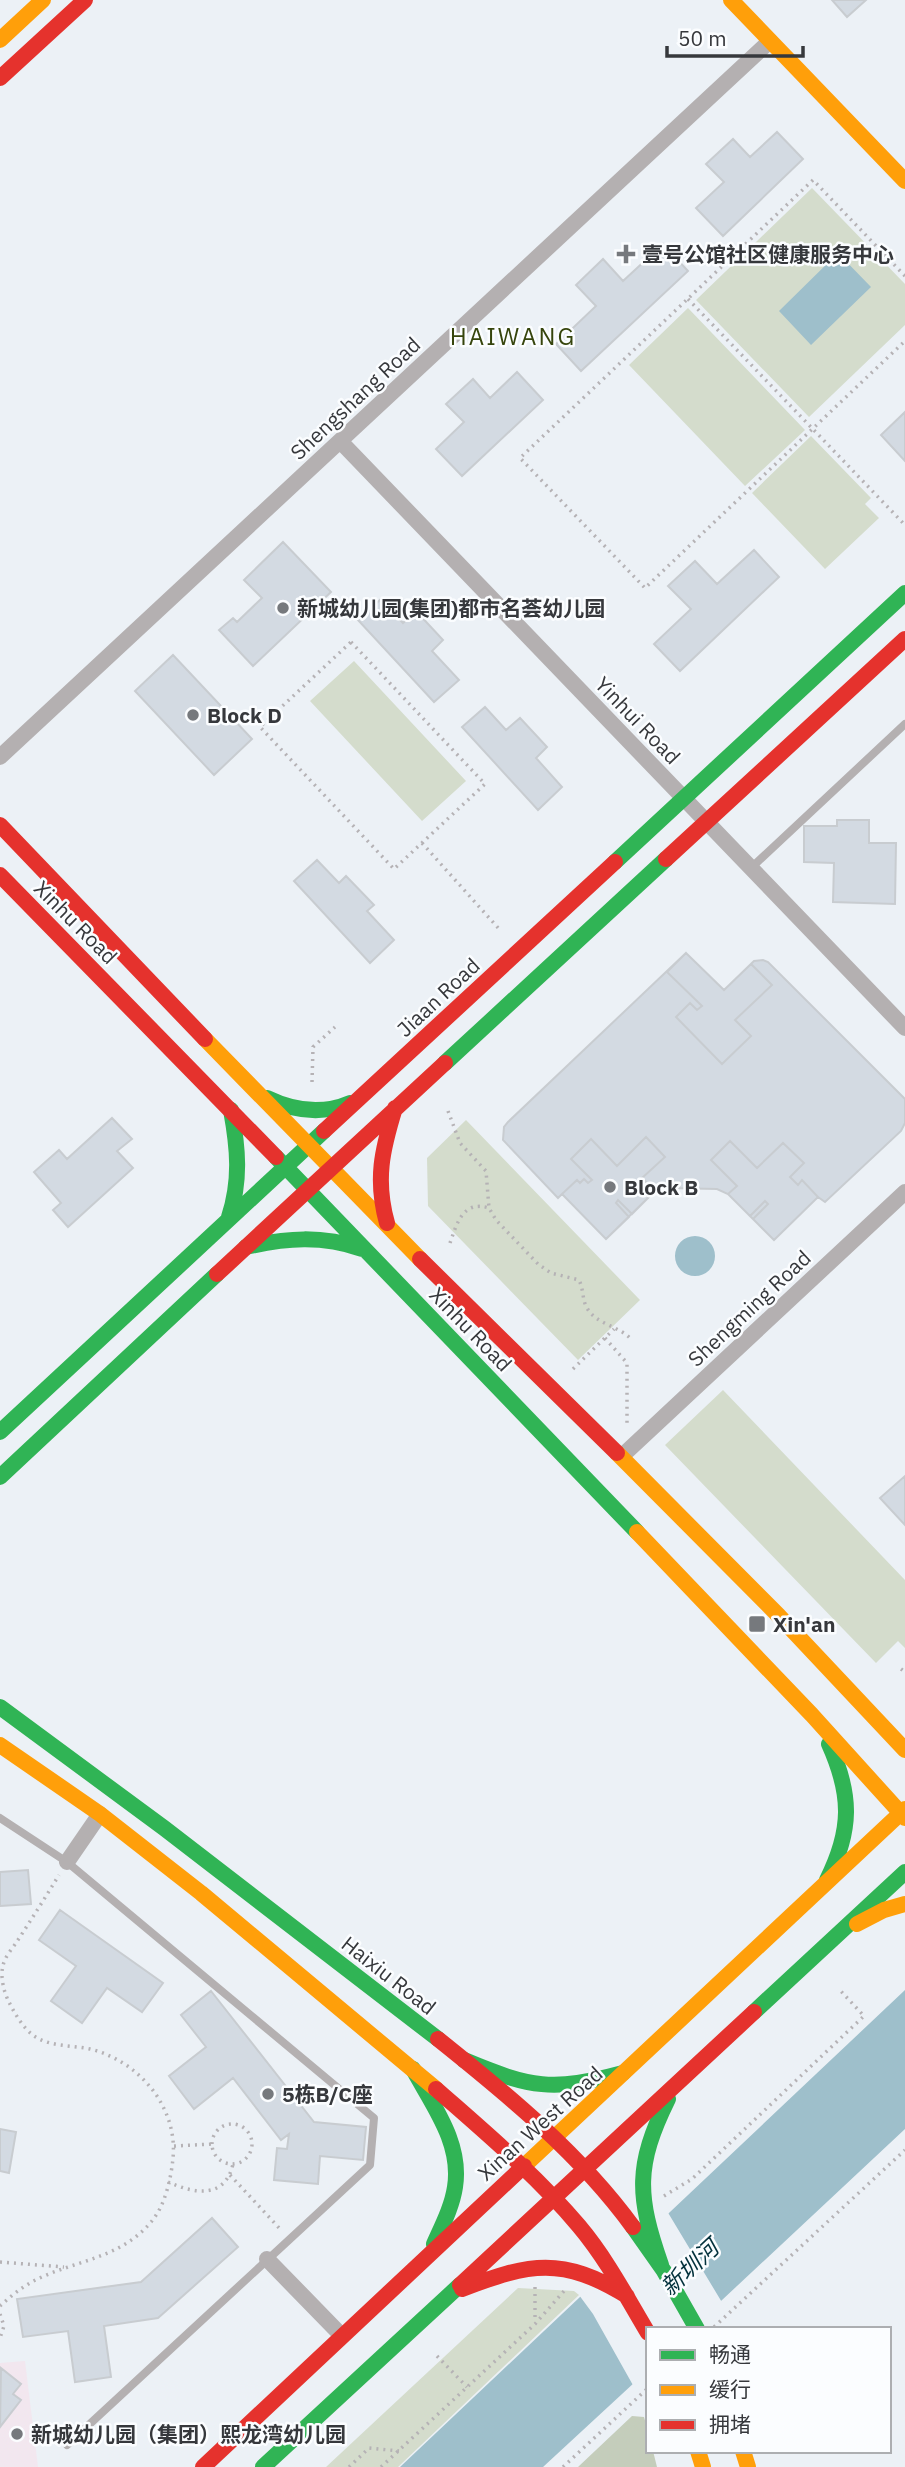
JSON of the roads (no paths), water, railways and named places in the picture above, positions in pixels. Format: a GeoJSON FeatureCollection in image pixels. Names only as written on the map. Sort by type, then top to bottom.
{"type":"FeatureCollection","features":[{"type":"Feature","properties":{"kind":"main road"},"geometry":{"type":"LineString","coordinates":[[0,40],[43,0]]}},
{"type":"Feature","properties":{"kind":"main road"},"geometry":{"type":"LineString","coordinates":[[0,78],[85,0]]}},
{"type":"Feature","properties":{"kind":"main road"},"geometry":{"type":"LineString","coordinates":[[731,0],[905,181]]}},
{"type":"Feature","properties":{"kind":"main road","name":"Jiaan Road"},"geometry":{"type":"LineString","coordinates":[[0,1432],[905,593]]}},
{"type":"Feature","properties":{"kind":"main road"},"geometry":{"type":"LineString","coordinates":[[0,1478],[307,1189],[905,639]]}},
{"type":"Feature","properties":{"kind":"main road","name":"Xinhu Road"},"geometry":{"type":"LineString","coordinates":[[0,825],[308,1146],[622,1456],[905,1750]]}},
{"type":"Feature","properties":{"kind":"main road","name":"Xinhu Road"},"geometry":{"type":"LineString","coordinates":[[0,876],[231,1110],[904,1813]]}},
{"type":"Feature","properties":{"kind":"main road"},"geometry":{"type":"LineString","coordinates":[[125,1003],[135,1008],[150,1004],[154,995],[150,981]]}},
{"type":"Feature","properties":{"kind":"main road"},"geometry":{"type":"LineString","coordinates":[[256,1092],[275,1103],[312,1111],[331,1110],[364,1094]]}},
{"type":"Feature","properties":{"kind":"main road"},"geometry":{"type":"LineString","coordinates":[[389,1228],[378,1191],[384,1143],[395,1108]]}},
{"type":"Feature","properties":{"kind":"main road"},"geometry":{"type":"LineString","coordinates":[[228,1219],[240,1172],[231,1110]]}},
{"type":"Feature","properties":{"kind":"main road"},"geometry":{"type":"LineString","coordinates":[[244,1248],[308,1237],[344,1242],[365,1250]]}},
{"type":"Feature","properties":{"kind":"main road"},"geometry":{"type":"LineString","coordinates":[[128,1312],[139,1307],[153,1311],[157,1321],[153,1334]]}},
{"type":"Feature","properties":{"kind":"main road"},"geometry":{"type":"LineString","coordinates":[[862,1703],[905,1727]]}},
{"type":"Feature","properties":{"kind":"main road","name":"Haixiu Road"},"geometry":{"type":"LineString","coordinates":[[0,1707],[117,1791],[464,2060],[553,2138],[645,2233]]}},
{"type":"Feature","properties":{"kind":"main road"},"geometry":{"type":"LineString","coordinates":[[812,1715],[840,1766],[848,1805],[840,1852],[825,1883]]}},
{"type":"Feature","properties":{"kind":"main road"},"geometry":{"type":"LineString","coordinates":[[0,1745],[100,1814],[201,1893],[413,2069],[524,2166],[554,2196],[603,2272],[627,2296],[646,2329]]}},
{"type":"Feature","properties":{"kind":"main road","name":"Xinan West Road"},"geometry":{"type":"LineString","coordinates":[[203,2467],[825,1883],[904,1813]]}},
{"type":"Feature","properties":{"kind":"main road"},"geometry":{"type":"LineString","coordinates":[[263,2467],[905,1872]]}},
{"type":"Feature","properties":{"kind":"main road"},"geometry":{"type":"LineString","coordinates":[[837,1936],[868,1917],[905,1904]]}},
{"type":"Feature","properties":{"kind":"main road"},"geometry":{"type":"LineString","coordinates":[[464,2060],[512,2080],[539,2087],[579,2085],[626,2072]]}},
{"type":"Feature","properties":{"kind":"main road"},"geometry":{"type":"LineString","coordinates":[[413,2069],[446,2126],[453,2144],[456,2164],[455,2187],[432,2250]]}},
{"type":"Feature","properties":{"kind":"main road"},"geometry":{"type":"LineString","coordinates":[[676,2084],[652,2130],[642,2162],[641,2189],[645,2233],[696,2327]]}},
{"type":"Feature","properties":{"kind":"main road"},"geometry":{"type":"LineString","coordinates":[[449,2294],[516,2269],[532,2266],[558,2266],[603,2272]]}},
{"type":"Feature","properties":{"kind":"street","name":"Shengshang Road"},"geometry":{"type":"LineString","coordinates":[[0,757],[770,41]]}},
{"type":"Feature","properties":{"kind":"street","name":"Yinhui Road"},"geometry":{"type":"LineString","coordinates":[[340,441],[905,1028]]}},
{"type":"Feature","properties":{"kind":"street","name":"Shengming Road"},"geometry":{"type":"LineString","coordinates":[[622,1456],[905,1192]]}},
{"type":"Feature","properties":{"kind":"street"},"geometry":{"type":"LineString","coordinates":[[67,1861],[100,1814]]}},
{"type":"Feature","properties":{"kind":"street"},"geometry":{"type":"LineString","coordinates":[[267,2259],[342,2336]]}},
{"type":"Feature","properties":{"kind":"lane"},"geometry":{"type":"LineString","coordinates":[[751,868],[905,724]]}},
{"type":"Feature","properties":{"kind":"lane"},"geometry":{"type":"LineString","coordinates":[[0,1818],[67,1861],[374,2118],[370,2165],[67,2445]]}},
{"type":"Feature","properties":{"kind":"water"},"geometry":{"type":"Polygon","coordinates":[[[838,253],[871,287],[811,345],[779,311],[838,253]]]}},
{"type":"Feature","properties":{"kind":"water"},"geometry":{"type":"Polygon","coordinates":[[[695,1236],[709,1242],[715,1256],[709,1270],[695,1276],[681,1270],[675,1256],[681,1242],[695,1236]]]}},
{"type":"Feature","properties":{"kind":"water","name":"新圳河"},"geometry":{"type":"Polygon","coordinates":[[[905,1990],[905,2129],[693,2327],[646,2327],[646,2372],[543,2467],[400,2467],[905,1990]]]}},
{"type":"Feature","properties":{"kind":"place","name":"壹号公馆社区健康服务中心"},"geometry":{"type":"Point","coordinates":[626,254]}},
{"type":"Feature","properties":{"kind":"place","name":"新城幼儿园(集团)都市名荟幼儿园"},"geometry":{"type":"Point","coordinates":[283,608]}},
{"type":"Feature","properties":{"kind":"place","name":"Block D"},"geometry":{"type":"Point","coordinates":[193,715]}},
{"type":"Feature","properties":{"kind":"place","name":"Block B"},"geometry":{"type":"Point","coordinates":[610,1187]}},
{"type":"Feature","properties":{"kind":"place","name":"Xin'an"},"geometry":{"type":"Point","coordinates":[757,1624]}},
{"type":"Feature","properties":{"kind":"place","name":"5栋B/C座"},"geometry":{"type":"Point","coordinates":[268,2094]}},
{"type":"Feature","properties":{"kind":"place","name":"新城幼儿园（集团）熙龙湾幼儿园"},"geometry":{"type":"Point","coordinates":[17,2434]}},
{"type":"Feature","properties":{"kind":"district","name":"HAIWANG"},"geometry":{"type":"Point","coordinates":[513,336]}}]}
